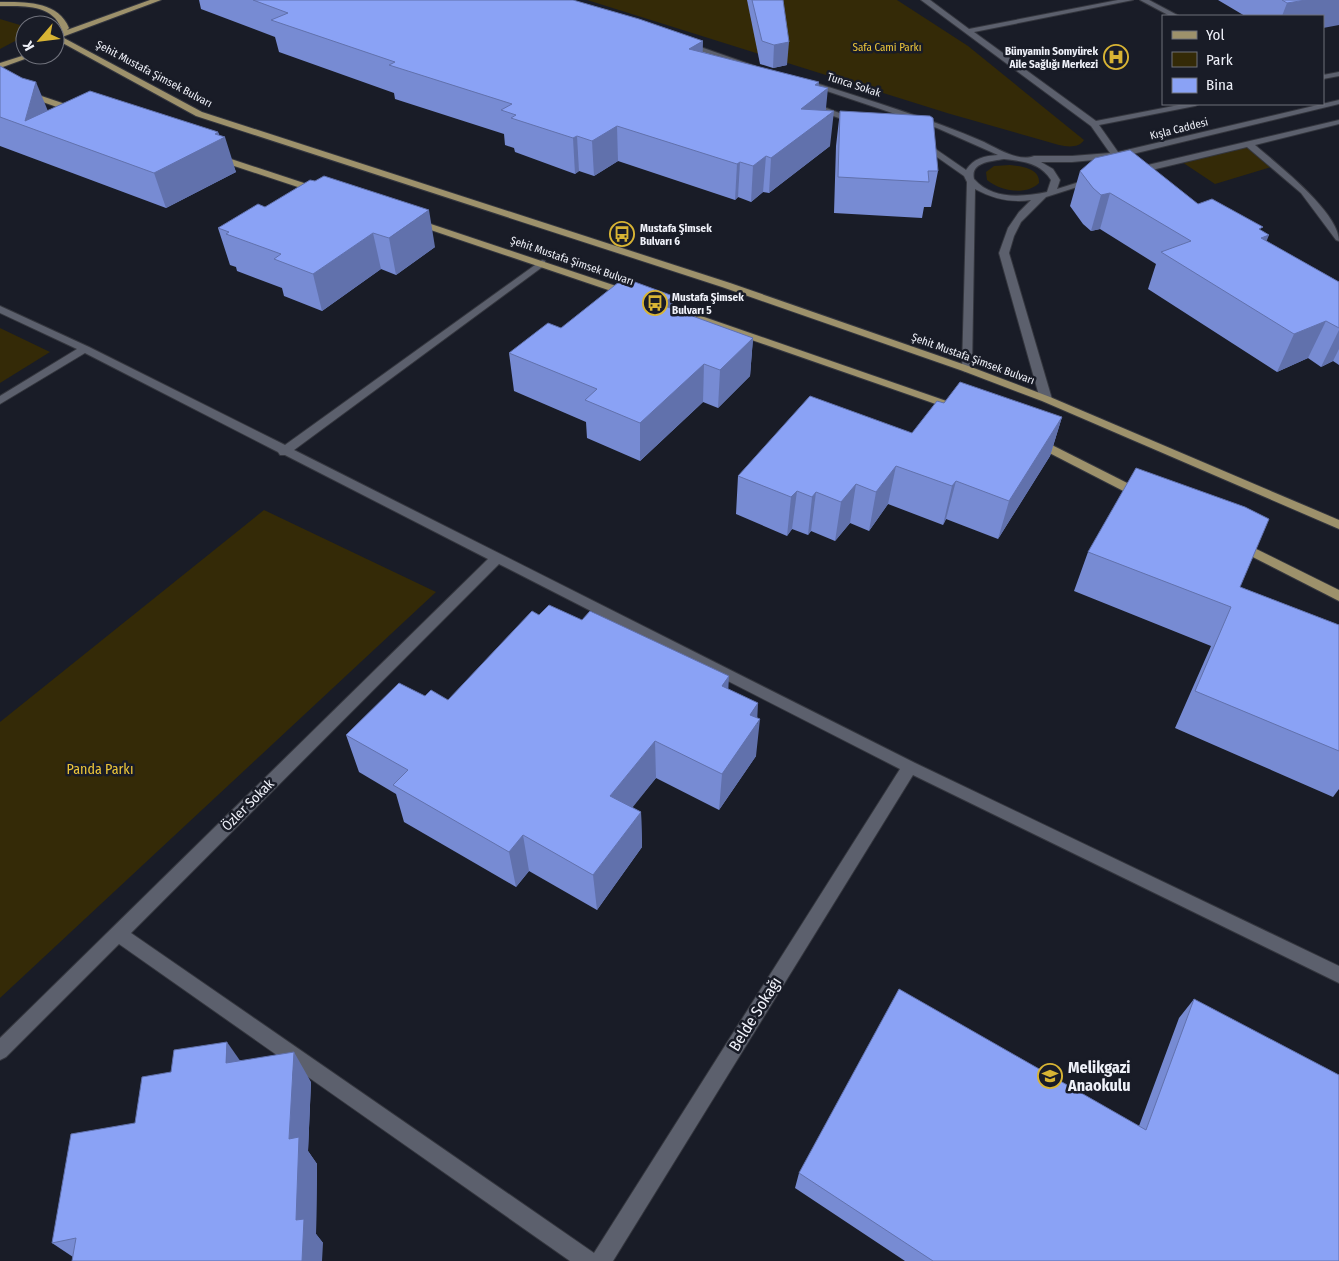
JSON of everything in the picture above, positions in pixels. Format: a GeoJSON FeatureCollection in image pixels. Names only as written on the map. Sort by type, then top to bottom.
{"type":"FeatureCollection","features":[{"type":"Feature","properties":{"kind":"main road"},"geometry":{"type":"LineString","coordinates":[[1,4],[16,0]]}},
{"type":"Feature","properties":{"kind":"main road"},"geometry":{"type":"LineString","coordinates":[[65,35],[157,0]]}},
{"type":"Feature","properties":{"kind":"main road"},"geometry":{"type":"LineString","coordinates":[[1,4],[36,6],[57,15]]}},
{"type":"Feature","properties":{"kind":"main road","name":"Şehit Mustafa Şimsek Bulvarı"},"geometry":{"type":"LineString","coordinates":[[65,42],[199,114],[726,285],[967,369],[1046,398],[1339,525]]}},
{"type":"Feature","properties":{"kind":"main road"},"geometry":{"type":"LineString","coordinates":[[0,66],[15,61]]}},
{"type":"Feature","properties":{"kind":"main road"},"geometry":{"type":"LineString","coordinates":[[0,84],[83,113]]}},
{"type":"Feature","properties":{"kind":"main road"},"geometry":{"type":"LineString","coordinates":[[204,153],[326,193]]}},
{"type":"Feature","properties":{"kind":"main road","name":"Şehit Mustafa Şimsek Bulvarı"},"geometry":{"type":"LineString","coordinates":[[401,217],[542,263],[967,411]]}},
{"type":"Feature","properties":{"kind":"main road"},"geometry":{"type":"LineString","coordinates":[[1022,434],[1154,501]]}},
{"type":"Feature","properties":{"kind":"main road"},"geometry":{"type":"LineString","coordinates":[[1225,537],[1339,596]]}},
{"type":"Feature","properties":{"kind":"street"},"geometry":{"type":"LineString","coordinates":[[926,0],[1094,124],[1116,155]]}},
{"type":"Feature","properties":{"kind":"street"},"geometry":{"type":"LineString","coordinates":[[969,31],[1129,0]]}},
{"type":"Feature","properties":{"kind":"street"},"geometry":{"type":"LineString","coordinates":[[1144,0],[1173,15]]}},
{"type":"Feature","properties":{"kind":"street"},"geometry":{"type":"LineString","coordinates":[[677,42],[762,69]]}},
{"type":"Feature","properties":{"kind":"street"},"geometry":{"type":"LineString","coordinates":[[1324,77],[1339,74]]}},
{"type":"Feature","properties":{"kind":"street","name":"Tunca Sokak"},"geometry":{"type":"LineString","coordinates":[[799,81],[940,126],[1008,157]]}},
{"type":"Feature","properties":{"kind":"street"},"geometry":{"type":"LineString","coordinates":[[801,102],[867,124]]}},
{"type":"Feature","properties":{"kind":"street","name":"Kışla Caddesi"},"geometry":{"type":"LineString","coordinates":[[1008,157],[1072,159],[1116,155],[1339,102]]}},
{"type":"Feature","properties":{"kind":"street"},"geometry":{"type":"LineString","coordinates":[[1094,124],[1190,105]]}},
{"type":"Feature","properties":{"kind":"street"},"geometry":{"type":"LineString","coordinates":[[1126,173],[1338,123]]}},
{"type":"Feature","properties":{"kind":"street"},"geometry":{"type":"LineString","coordinates":[[914,140],[923,143],[989,193],[1002,197],[1016,199],[1047,194],[1098,180]]}},
{"type":"Feature","properties":{"kind":"street"},"geometry":{"type":"LineString","coordinates":[[1248,143],[1304,191],[1339,238]]}},
{"type":"Feature","properties":{"kind":"street"},"geometry":{"type":"LineString","coordinates":[[967,369],[969,168],[974,163],[995,157],[1008,157]]}},
{"type":"Feature","properties":{"kind":"street"},"geometry":{"type":"LineString","coordinates":[[1022,158],[1040,164],[1053,173],[1057,180],[1056,186],[1028,207],[1016,220],[1006,242],[1004,254],[1046,398]]}},
{"type":"Feature","properties":{"kind":"street"},"geometry":{"type":"LineString","coordinates":[[284,452],[542,263]]}},
{"type":"Feature","properties":{"kind":"street"},"geometry":{"type":"LineString","coordinates":[[0,309],[85,349],[284,452],[910,768],[1339,975]]}},
{"type":"Feature","properties":{"kind":"street"},"geometry":{"type":"LineString","coordinates":[[0,401],[85,349]]}},
{"type":"Feature","properties":{"kind":"street","name":"Özler Sokak"},"geometry":{"type":"LineString","coordinates":[[0,1051],[496,559]]}},
{"type":"Feature","properties":{"kind":"street","name":"Belde Sokağı"},"geometry":{"type":"LineString","coordinates":[[601,1261],[910,768]]}},
{"type":"Feature","properties":{"kind":"street"},"geometry":{"type":"LineString","coordinates":[[118,934],[588,1261]]}},
{"type":"Feature","properties":{"kind":"green space","name":"Safa Cami Parkı"},"geometry":{"type":"Polygon","coordinates":[[[587,0],[897,0],[968,46],[1084,140],[1076,146],[1059,145],[947,113],[587,0]]]}},
{"type":"Feature","properties":{"kind":"green space"},"geometry":{"type":"Polygon","coordinates":[[[0,19],[15,24],[15,41],[0,49],[0,19]]]}},
{"type":"Feature","properties":{"kind":"green space"},"geometry":{"type":"Polygon","coordinates":[[[1248,145],[1278,165],[1215,184],[1182,162],[1248,145]]]}},
{"type":"Feature","properties":{"kind":"green space"},"geometry":{"type":"Polygon","coordinates":[[[1010,165],[1024,167],[1033,171],[1039,183],[1027,190],[1020,191],[999,187],[987,180],[986,172],[994,166],[1010,165]]]}},
{"type":"Feature","properties":{"kind":"green space"},"geometry":{"type":"Polygon","coordinates":[[[0,328],[50,352],[0,383],[0,328]]]}},
{"type":"Feature","properties":{"kind":"green space","name":"Panda Parkı"},"geometry":{"type":"Polygon","coordinates":[[[264,510],[436,592],[0,998],[0,722],[264,510]]]}},
{"type":"Feature","properties":{"kind":"building"},"geometry":{"type":"Polygon","coordinates":[[[253,0],[573,0],[639,19],[703,41],[689,49],[819,82],[815,85],[828,88],[801,109],[834,111],[771,158],[766,156],[753,166],[740,162],[737,164],[617,126],[592,141],[577,136],[573,138],[511,118],[516,115],[501,110],[512,104],[389,65],[395,62],[271,20],[288,13],[253,0]]]}},
{"type":"Feature","properties":{"kind":"building"},"geometry":{"type":"Polygon","coordinates":[[[752,0],[783,0],[789,42],[774,45],[762,41],[752,0]]]}},
{"type":"Feature","properties":{"kind":"building"},"geometry":{"type":"Polygon","coordinates":[[[1282,0],[1306,0],[1287,3],[1282,0]]]}},
{"type":"Feature","properties":{"kind":"building"},"geometry":{"type":"Polygon","coordinates":[[[0,66],[22,78],[36,82],[25,121],[90,91],[218,132],[215,134],[225,137],[154,173],[0,117],[0,66]]]}},
{"type":"Feature","properties":{"kind":"building"},"geometry":{"type":"Polygon","coordinates":[[[840,111],[930,116],[933,118],[938,171],[928,171],[929,182],[838,177],[840,111]]]}},
{"type":"Feature","properties":{"kind":"building"},"geometry":{"type":"Polygon","coordinates":[[[1130,150],[1198,204],[1212,199],[1263,227],[1259,229],[1269,235],[1261,238],[1339,282],[1339,328],[1326,321],[1294,334],[1161,252],[1191,241],[1110,193],[1101,195],[1080,171],[1095,158],[1130,150]]]}},
{"type":"Feature","properties":{"kind":"building"},"geometry":{"type":"Polygon","coordinates":[[[324,176],[429,210],[389,238],[373,233],[313,274],[274,259],[281,254],[226,234],[229,232],[218,228],[258,204],[265,207],[310,180],[315,181],[324,176]]]}},
{"type":"Feature","properties":{"kind":"building"},"geometry":{"type":"Polygon","coordinates":[[[624,278],[673,296],[662,305],[753,338],[720,370],[704,364],[640,423],[585,400],[597,389],[509,353],[548,323],[561,328],[624,278]]]}},
{"type":"Feature","properties":{"kind":"building"},"geometry":{"type":"Polygon","coordinates":[[[960,382],[1062,417],[1009,501],[956,481],[952,486],[896,466],[876,492],[856,484],[841,502],[816,492],[812,497],[797,491],[791,497],[738,476],[810,396],[912,433],[937,401],[944,403],[960,382]]]}},
{"type":"Feature","properties":{"kind":"building"},"geometry":{"type":"Polygon","coordinates":[[[1136,468],[1245,507],[1269,519],[1240,587],[1339,625],[1339,751],[1195,691],[1231,607],[1088,552],[1136,468]]]}},
{"type":"Feature","properties":{"kind":"building"},"geometry":{"type":"Polygon","coordinates":[[[549,605],[582,620],[590,611],[729,676],[722,686],[758,703],[750,715],[760,719],[722,774],[655,741],[610,796],[641,812],[593,875],[523,835],[509,852],[393,785],[408,770],[346,735],[399,683],[425,696],[431,690],[448,700],[532,611],[539,615],[549,605]]]}},
{"type":"Feature","properties":{"kind":"building"},"geometry":{"type":"Polygon","coordinates":[[[899,989],[1146,1130],[1194,999],[1339,1075],[1339,1261],[933,1261],[799,1173],[899,989]]]}},
{"type":"Feature","properties":{"kind":"building"},"geometry":{"type":"Polygon","coordinates":[[[227,1042],[226,1063],[294,1052],[289,1139],[299,1137],[296,1220],[304,1219],[302,1261],[72,1261],[76,1238],[52,1243],[71,1134],[135,1123],[142,1077],[171,1072],[174,1050],[227,1042]]]}},
{"type":"Feature","properties":{"kind":"place","name":"Bünyamin Somyürek Aile Sağlığı Merkezi"},"geometry":{"type":"Point","coordinates":[1116,57]}},
{"type":"Feature","properties":{"kind":"place","name":"Mustafa Şimsek Bulvarı 6"},"geometry":{"type":"Point","coordinates":[622,234]}},
{"type":"Feature","properties":{"kind":"place","name":"Mustafa Şimsek Bulvarı 5"},"geometry":{"type":"Point","coordinates":[655,303]}},
{"type":"Feature","properties":{"kind":"place","name":"Melikgazi Anaokulu"},"geometry":{"type":"Point","coordinates":[1050,1076]}}]}
